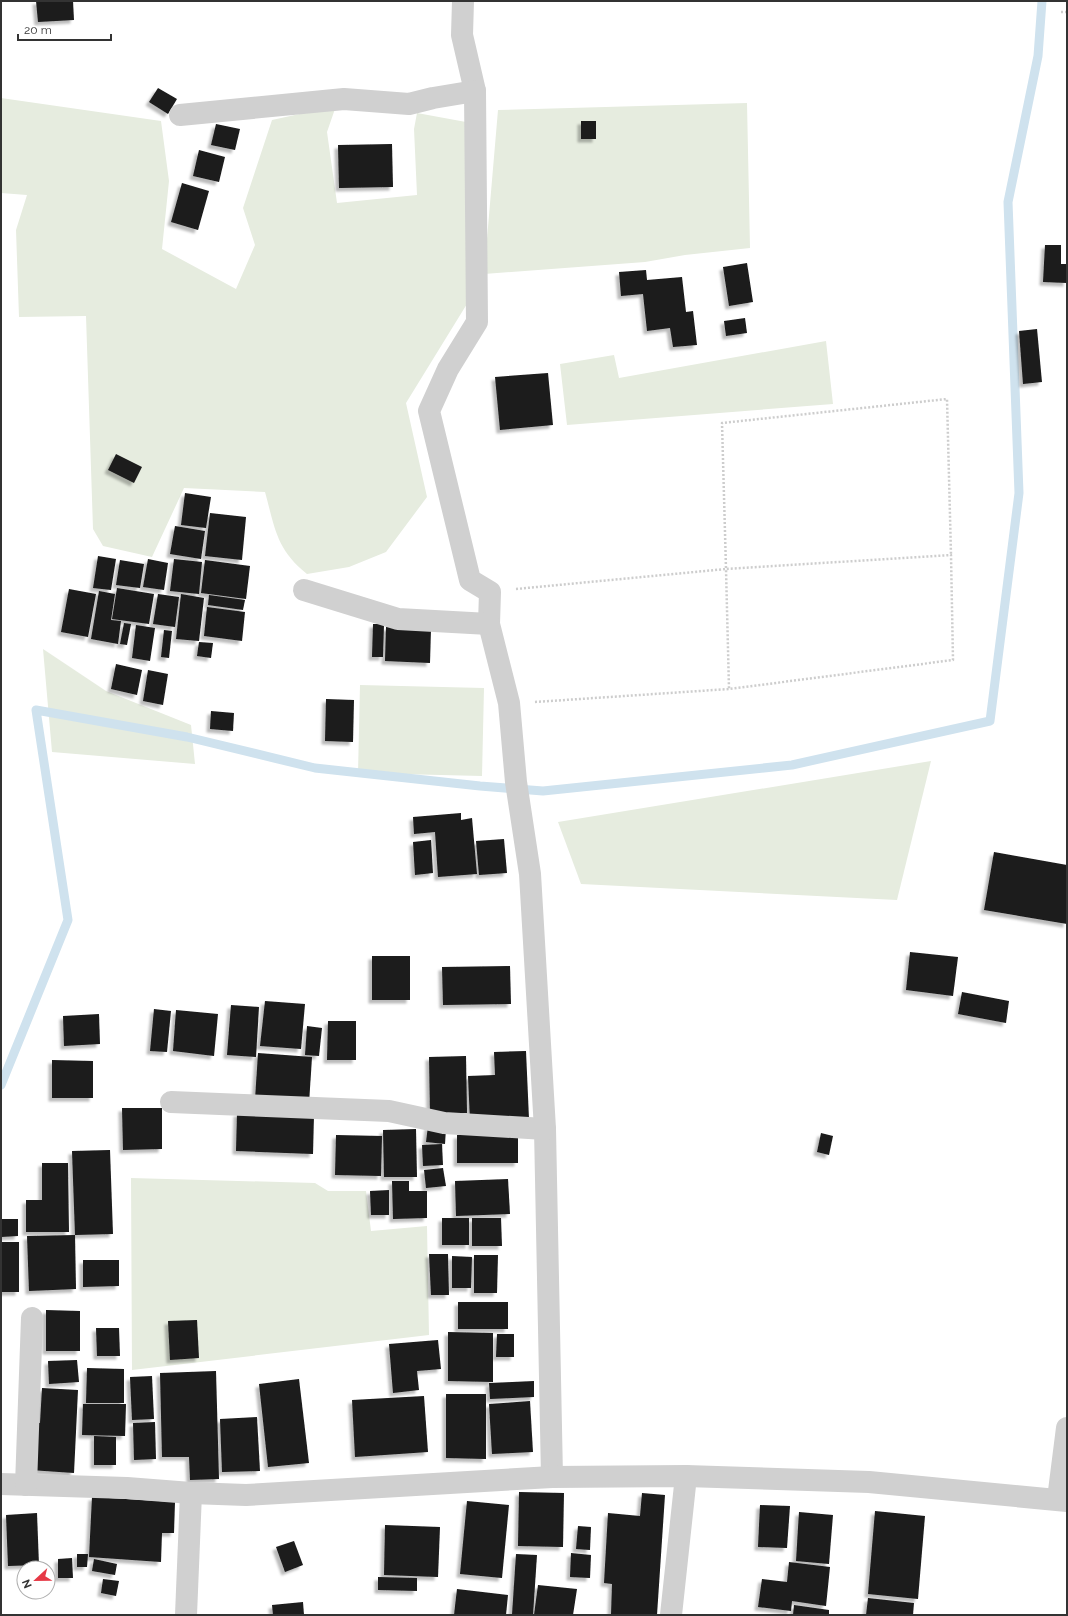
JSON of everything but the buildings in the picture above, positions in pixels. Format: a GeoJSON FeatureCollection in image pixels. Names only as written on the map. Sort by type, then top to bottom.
{"type":"FeatureCollection","features":[{"type":"Feature","properties":{"kind":"street"},"geometry":{"type":"LineString","coordinates":[[463,1],[462,35],[475,91],[477,322],[448,369],[429,411],[470,580],[490,592],[489,624],[508,704],[516,782],[530,874],[545,1129],[552,1476]]}},
{"type":"Feature","properties":{"kind":"street"},"geometry":{"type":"LineString","coordinates":[[180,115],[344,99],[409,104],[433,98],[475,91]]}},
{"type":"Feature","properties":{"kind":"street"},"geometry":{"type":"LineString","coordinates":[[304,590],[398,619],[489,624]]}},
{"type":"Feature","properties":{"kind":"street"},"geometry":{"type":"LineString","coordinates":[[171,1102],[389,1111],[444,1123],[545,1129]]}},
{"type":"Feature","properties":{"kind":"street"},"geometry":{"type":"LineString","coordinates":[[26,1485],[32,1318]]}},
{"type":"Feature","properties":{"kind":"street"},"geometry":{"type":"LineString","coordinates":[[1,1484],[127,1488],[191,1493],[246,1495],[552,1476],[686,1476],[869,1482],[1062,1500],[1067,1428]]}},
{"type":"Feature","properties":{"kind":"street"},"geometry":{"type":"LineString","coordinates":[[671,1615],[686,1476]]}},
{"type":"Feature","properties":{"kind":"street"},"geometry":{"type":"LineString","coordinates":[[186,1615],[191,1493]]}},
{"type":"Feature","properties":{"kind":"path"},"geometry":{"type":"LineString","coordinates":[[1060,12],[1067,12]]}},
{"type":"Feature","properties":{"kind":"path"},"geometry":{"type":"LineString","coordinates":[[508,704],[729,689],[953,660],[947,399],[722,423],[729,689]]}},
{"type":"Feature","properties":{"kind":"path"},"geometry":{"type":"LineString","coordinates":[[490,592],[726,569],[951,555]]}},
{"type":"Feature","properties":{"kind":"shaded area"},"geometry":{"type":"Polygon","coordinates":[[[1,98],[161,121],[169,181],[162,249],[236,289],[255,245],[243,208],[272,120],[336,106],[327,132],[337,203],[417,195],[414,129],[417,113],[466,122],[470,299],[406,403],[427,497],[386,552],[349,567],[307,574],[289,556],[283,547],[278,537],[265,492],[184,488],[152,557],[103,546],[93,529],[86,316],[19,317],[16,230],[27,195],[1,193],[1,98]]]}},
{"type":"Feature","properties":{"kind":"shaded area"},"geometry":{"type":"Polygon","coordinates":[[[747,103],[750,248],[685,255],[645,262],[484,274],[498,110],[747,103]]]}},
{"type":"Feature","properties":{"kind":"shaded area"},"geometry":{"type":"Polygon","coordinates":[[[826,341],[833,404],[567,425],[560,364],[614,355],[619,378],[826,341]]]}},
{"type":"Feature","properties":{"kind":"shaded area"},"geometry":{"type":"Polygon","coordinates":[[[43,649],[106,691],[191,725],[195,764],[52,752],[43,649]]]}},
{"type":"Feature","properties":{"kind":"shaded area"},"geometry":{"type":"Polygon","coordinates":[[[360,685],[484,688],[482,776],[358,773],[360,685]]]}},
{"type":"Feature","properties":{"kind":"shaded area"},"geometry":{"type":"Polygon","coordinates":[[[931,761],[897,900],[581,884],[558,822],[931,761]]]}},
{"type":"Feature","properties":{"kind":"shaded area"},"geometry":{"type":"Polygon","coordinates":[[[131,1178],[315,1183],[328,1191],[366,1191],[371,1231],[427,1226],[429,1335],[132,1370],[131,1178]]]}},
{"type":"Feature","properties":{"kind":"waterway"},"geometry":{"type":"LineString","coordinates":[[1,1085],[68,920],[36,710],[187,737],[315,768],[480,786],[543,791],[792,765],[990,721],[1019,493],[1008,202],[1038,56],[1042,1]]}}]}
